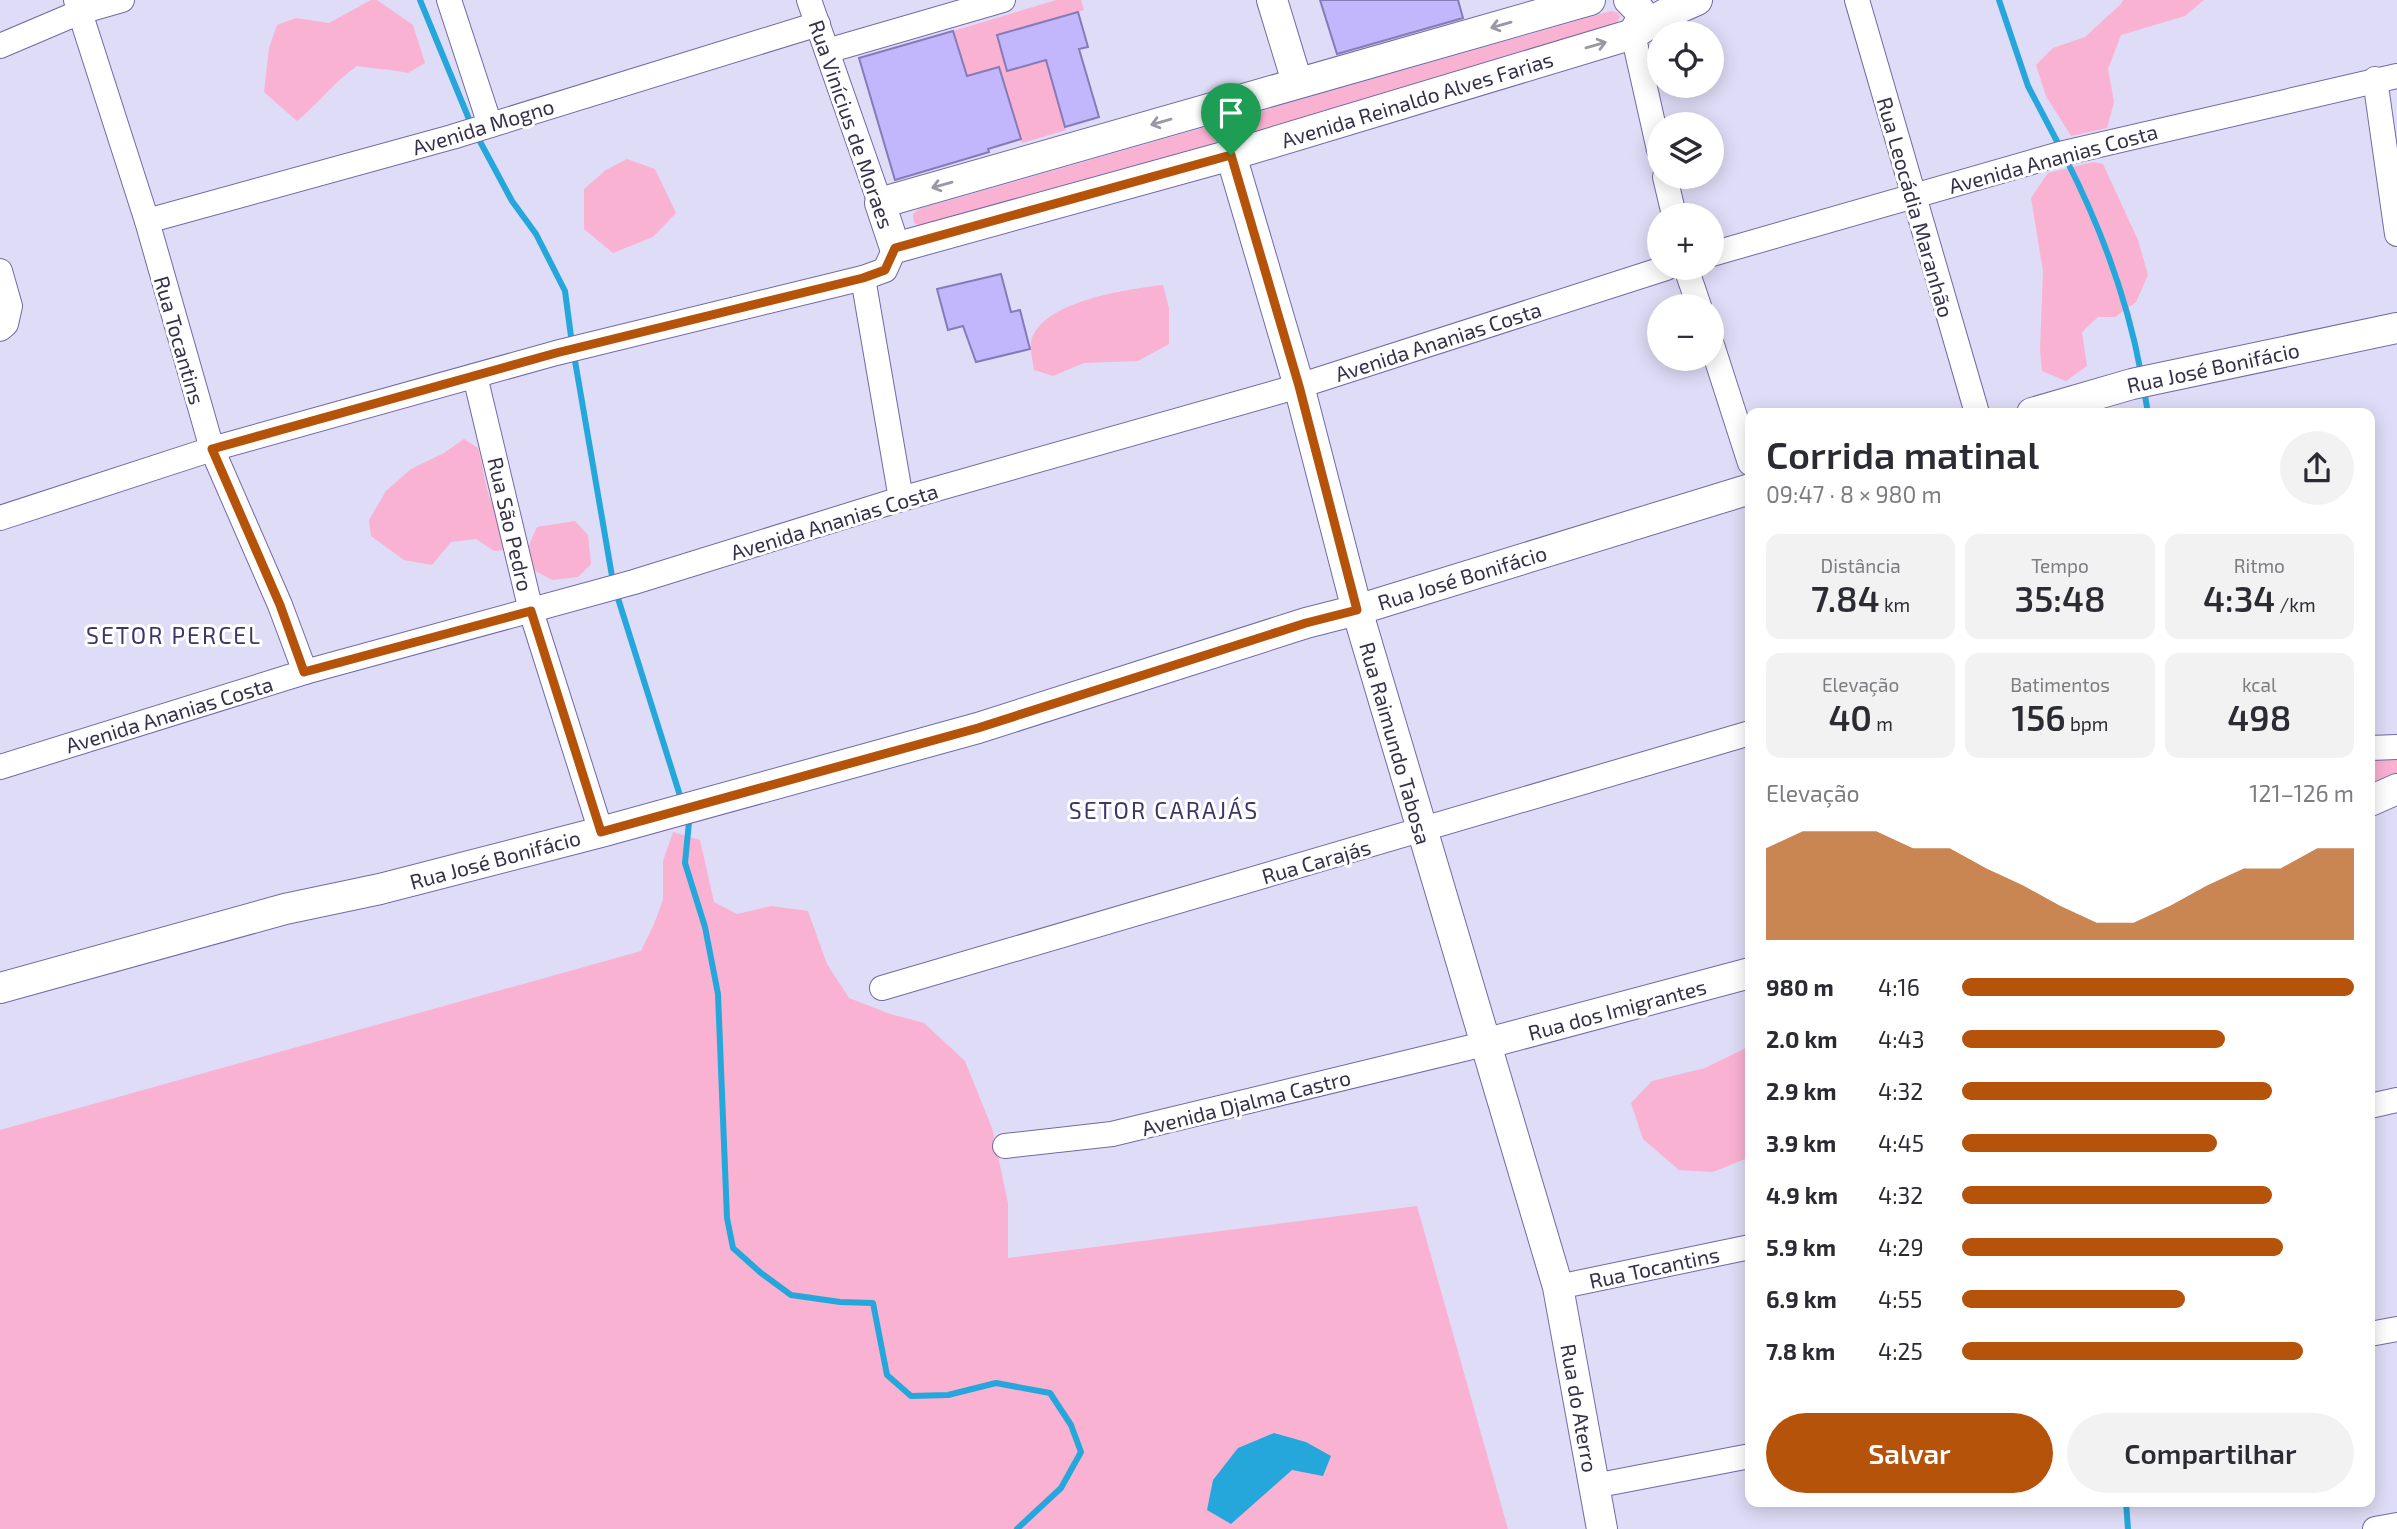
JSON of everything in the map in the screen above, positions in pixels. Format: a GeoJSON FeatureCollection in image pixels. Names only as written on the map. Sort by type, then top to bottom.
{"type":"FeatureCollection","features":[{"type":"Feature","properties":{"kind":"street"},"geometry":{"type":"LineString","coordinates":[[0,46],[78,6],[122,0]]}},
{"type":"Feature","properties":{"kind":"street"},"geometry":{"type":"LineString","coordinates":[[449,0],[486,126]]}},
{"type":"Feature","properties":{"kind":"street","name":"Rua Vinícius de Moraes"},"geometry":{"type":"LineString","coordinates":[[809,0],[895,248]]}},
{"type":"Feature","properties":{"kind":"street"},"geometry":{"type":"LineString","coordinates":[[827,51],[1003,0]]}},
{"type":"Feature","properties":{"kind":"street"},"geometry":{"type":"LineString","coordinates":[[1272,0],[1297,82]]}},
{"type":"Feature","properties":{"kind":"street"},"geometry":{"type":"LineString","coordinates":[[880,203],[1590,0]]}},
{"type":"Feature","properties":{"kind":"street"},"geometry":{"type":"LineString","coordinates":[[1629,0],[1640,10],[1640,22],[1633,34],[1650,112]]}},
{"type":"Feature","properties":{"kind":"street","name":"Avenida Reinaldo Alves Farias"},"geometry":{"type":"LineString","coordinates":[[895,248],[1231,155],[1633,34],[1665,14],[1697,0]]}},
{"type":"Feature","properties":{"kind":"street","name":"Rua Leocádia Maranhão"},"geometry":{"type":"LineString","coordinates":[[1857,0],[1975,408]]}},
{"type":"Feature","properties":{"kind":"street","name":"Rua Tocantins"},"geometry":{"type":"LineString","coordinates":[[78,6],[147,221],[212,449],[280,605],[304,672]]}},
{"type":"Feature","properties":{"kind":"street","name":"Avenida Mogno"},"geometry":{"type":"LineString","coordinates":[[147,221],[452,137],[818,24]]}},
{"type":"Feature","properties":{"kind":"street"},"geometry":{"type":"LineString","coordinates":[[2386,77],[2397,234]]}},
{"type":"Feature","properties":{"kind":"street","name":"Avenida Ananias Costa"},"geometry":{"type":"LineString","coordinates":[[1724,251],[2060,154],[2386,77]]}},
{"type":"Feature","properties":{"kind":"street","name":"Rua Raimundo Tabosa"},"geometry":{"type":"LineString","coordinates":[[1231,155],[1299,386],[1357,610],[1558,1287]]}},
{"type":"Feature","properties":{"kind":"street"},"geometry":{"type":"LineString","coordinates":[[0,519],[212,449],[556,353],[863,278],[885,270],[895,248]]}},
{"type":"Feature","properties":{"kind":"street"},"geometry":{"type":"LineString","coordinates":[[0,271],[10,306],[3,327]]}},
{"type":"Feature","properties":{"kind":"street","name":"Avenida Ananias Costa"},"geometry":{"type":"LineString","coordinates":[[0,767],[304,672],[635,582],[901,499],[1299,386],[1647,274]]}},
{"type":"Feature","properties":{"kind":"street"},"geometry":{"type":"LineString","coordinates":[[863,278],[901,499]]}},
{"type":"Feature","properties":{"kind":"street","name":"Rua José Bonifácio"},"geometry":{"type":"LineString","coordinates":[[2049,408],[2142,381],[2397,328]]}},
{"type":"Feature","properties":{"kind":"street"},"geometry":{"type":"LineString","coordinates":[[1720,371],[1745,447]]}},
{"type":"Feature","properties":{"kind":"street","name":"Rua São Pedro"},"geometry":{"type":"LineString","coordinates":[[475,376],[531,611],[601,832]]}},
{"type":"Feature","properties":{"kind":"street","name":"Rua José Bonifácio"},"geometry":{"type":"LineString","coordinates":[[0,988],[285,909],[380,889],[601,832],[978,728],[1306,623],[1357,610],[1745,491]]}},
{"type":"Feature","properties":{"kind":"street","name":"Rua Carajás"},"geometry":{"type":"LineString","coordinates":[[882,988],[1745,734]]}},
{"type":"Feature","properties":{"kind":"street"},"geometry":{"type":"LineString","coordinates":[[2375,748],[2397,747]]}},
{"type":"Feature","properties":{"kind":"street"},"geometry":{"type":"LineString","coordinates":[[2375,799],[2397,789]]}},
{"type":"Feature","properties":{"kind":"street","name":"Rua dos Imigrantes"},"geometry":{"type":"LineString","coordinates":[[1484,1044],[1745,974]]}},
{"type":"Feature","properties":{"kind":"street","name":"Avenida Djalma Castro"},"geometry":{"type":"LineString","coordinates":[[1005,1146],[1112,1134],[1484,1044]]}},
{"type":"Feature","properties":{"kind":"street"},"geometry":{"type":"LineString","coordinates":[[2375,1105],[2397,1100]]}},
{"type":"Feature","properties":{"kind":"street","name":"Rua Tocantins"},"geometry":{"type":"LineString","coordinates":[[1558,1287],[1745,1248]]}},
{"type":"Feature","properties":{"kind":"street","name":"Rua do Aterro"},"geometry":{"type":"LineString","coordinates":[[1558,1287],[1602,1529]]}},
{"type":"Feature","properties":{"kind":"street"},"geometry":{"type":"LineString","coordinates":[[2375,1333],[2397,1329]]}},
{"type":"Feature","properties":{"kind":"street"},"geometry":{"type":"LineString","coordinates":[[1594,1486],[1745,1457]]}},
{"type":"Feature","properties":{"kind":"street"},"geometry":{"type":"LineString","coordinates":[[2375,1529],[2397,1525]]}},
{"type":"Feature","properties":{"kind":"shaded area"},"geometry":{"type":"Polygon","coordinates":[[[371,0],[377,0],[413,25],[425,63],[408,73],[357,66],[297,121],[264,92],[269,48],[277,25],[296,18],[329,23],[371,0]]]}},
{"type":"Feature","properties":{"kind":"shaded area"},"geometry":{"type":"Polygon","coordinates":[[[1056,0],[1081,0],[1084,10],[997,36],[1007,71],[1046,60],[1066,130],[1022,143],[999,67],[970,87],[953,31],[1056,0]]]}},
{"type":"Feature","properties":{"kind":"shaded area"},"geometry":{"type":"Polygon","coordinates":[[[2123,0],[2204,0],[2185,16],[2121,35],[2108,69],[2114,102],[2107,128],[2071,136],[2046,96],[2036,65],[2053,48],[2085,37],[2123,0]]]}},
{"type":"Feature","properties":{"kind":"shaded area"},"geometry":{"type":"Polygon","coordinates":[[[1611,11],[1618,13],[1620,17],[1616,24],[929,225],[914,223],[913,214],[919,209],[1611,11]]]}},
{"type":"Feature","properties":{"kind":"shaded area"},"geometry":{"type":"Polygon","coordinates":[[[627,159],[655,169],[676,213],[653,237],[613,253],[584,229],[584,189],[606,170],[627,159]]]}},
{"type":"Feature","properties":{"kind":"shaded area"},"geometry":{"type":"Polygon","coordinates":[[[2093,162],[2103,164],[2138,240],[2148,275],[2136,302],[2115,317],[2098,317],[2082,332],[2087,366],[2066,381],[2042,371],[2040,351],[2043,271],[2031,198],[2048,173],[2093,162]]]}},
{"type":"Feature","properties":{"kind":"shaded area"},"geometry":{"type":"Polygon","coordinates":[[[1163,285],[1169,308],[1169,344],[1138,361],[1084,363],[1053,376],[1034,370],[1031,342],[1038,328],[1051,316],[1068,307],[1109,294],[1163,285]]]}},
{"type":"Feature","properties":{"kind":"shaded area"},"geometry":{"type":"Polygon","coordinates":[[[464,439],[478,448],[489,496],[505,523],[505,550],[494,551],[476,539],[451,542],[432,565],[404,560],[371,536],[369,520],[386,491],[411,469],[444,453],[464,439]]]}},
{"type":"Feature","properties":{"kind":"shaded area"},"geometry":{"type":"Polygon","coordinates":[[[575,521],[588,535],[591,564],[578,577],[552,580],[532,569],[527,550],[537,527],[575,521]]]}},
{"type":"Feature","properties":{"kind":"shaded area"},"geometry":{"type":"Polygon","coordinates":[[[2397,756],[2397,776],[2375,784],[2375,757],[2397,756]]]}},
{"type":"Feature","properties":{"kind":"shaded area"},"geometry":{"type":"Polygon","coordinates":[[[673,832],[700,840],[714,902],[737,914],[771,906],[808,911],[827,964],[849,998],[890,1014],[924,1023],[965,1061],[992,1128],[1008,1203],[1008,1258],[1417,1206],[1508,1529],[0,1529],[0,1130],[641,951],[663,900],[663,861],[673,832]]]}},
{"type":"Feature","properties":{"kind":"shaded area"},"geometry":{"type":"Polygon","coordinates":[[[1745,1048],[1745,1159],[1713,1172],[1679,1170],[1643,1139],[1631,1103],[1652,1081],[1705,1068],[1745,1048]]]}},
{"type":"Feature","properties":{"kind":"water"},"geometry":{"type":"Polygon","coordinates":[[[1274,1433],[1306,1442],[1331,1456],[1323,1476],[1292,1470],[1231,1524],[1207,1510],[1213,1480],[1238,1448],[1274,1433]]]}},
{"type":"Feature","properties":{"kind":"building"},"geometry":{"type":"Polygon","coordinates":[[[1320,0],[1458,0],[1463,18],[1337,54],[1320,0]]]}},
{"type":"Feature","properties":{"kind":"building"},"geometry":{"type":"Polygon","coordinates":[[[1078,12],[1088,47],[1079,49],[1099,117],[1065,127],[1046,60],[1007,71],[997,35],[1078,12]]]}},
{"type":"Feature","properties":{"kind":"building"},"geometry":{"type":"Polygon","coordinates":[[[953,31],[967,76],[999,67],[1021,139],[988,149],[989,152],[895,180],[859,58],[953,31]]]}},
{"type":"Feature","properties":{"kind":"building"},"geometry":{"type":"Polygon","coordinates":[[[1001,274],[1011,312],[1020,310],[1030,349],[976,362],[963,326],[948,330],[937,289],[1001,274]]]}},
{"type":"Feature","properties":{"kind":"waterway"},"geometry":{"type":"LineString","coordinates":[[420,0],[471,124]]}},
{"type":"Feature","properties":{"kind":"waterway"},"geometry":{"type":"LineString","coordinates":[[1999,0],[2028,86],[2060,147]]}},
{"type":"Feature","properties":{"kind":"waterway"},"geometry":{"type":"LineString","coordinates":[[476,134],[512,201],[536,234],[565,291],[572,344]]}},
{"type":"Feature","properties":{"kind":"waterway"},"geometry":{"type":"LineString","coordinates":[[2066,159],[2091,211],[2111,263],[2128,317],[2141,373]]}},
{"type":"Feature","properties":{"kind":"waterway"},"geometry":{"type":"LineString","coordinates":[[574,355],[613,582]]}},
{"type":"Feature","properties":{"kind":"waterway"},"geometry":{"type":"LineString","coordinates":[[2144,390],[2147,408]]}},
{"type":"Feature","properties":{"kind":"waterway"},"geometry":{"type":"LineString","coordinates":[[616,592],[682,802]]}},
{"type":"Feature","properties":{"kind":"waterway"},"geometry":{"type":"LineString","coordinates":[[687,816],[689,822],[685,863],[705,927],[718,994],[727,1218],[733,1248],[791,1295],[840,1302],[873,1303],[887,1375],[911,1396],[948,1395],[996,1383],[1050,1393],[1071,1425],[1081,1452],[1061,1488],[1017,1529]]}},
{"type":"Feature","properties":{"kind":"waterway"},"geometry":{"type":"LineString","coordinates":[[2126,1507],[2128,1529]]}},
{"type":"Feature","properties":{"kind":"district","name":"SETOR PERCEL"},"geometry":{"type":"Point","coordinates":[174,635]}},
{"type":"Feature","properties":{"kind":"district","name":"SETOR CARAJÁS"},"geometry":{"type":"Point","coordinates":[1164,810]}},
{"type":"Feature","properties":{"kind":"route"},"geometry":{"type":"LineString","coordinates":[[1231,155],[1299,386],[1357,610],[1306,623],[978,728],[601,832],[531,611],[304,672],[280,605],[212,449],[556,353],[863,278],[885,270],[895,248],[1231,155]]}}]}
